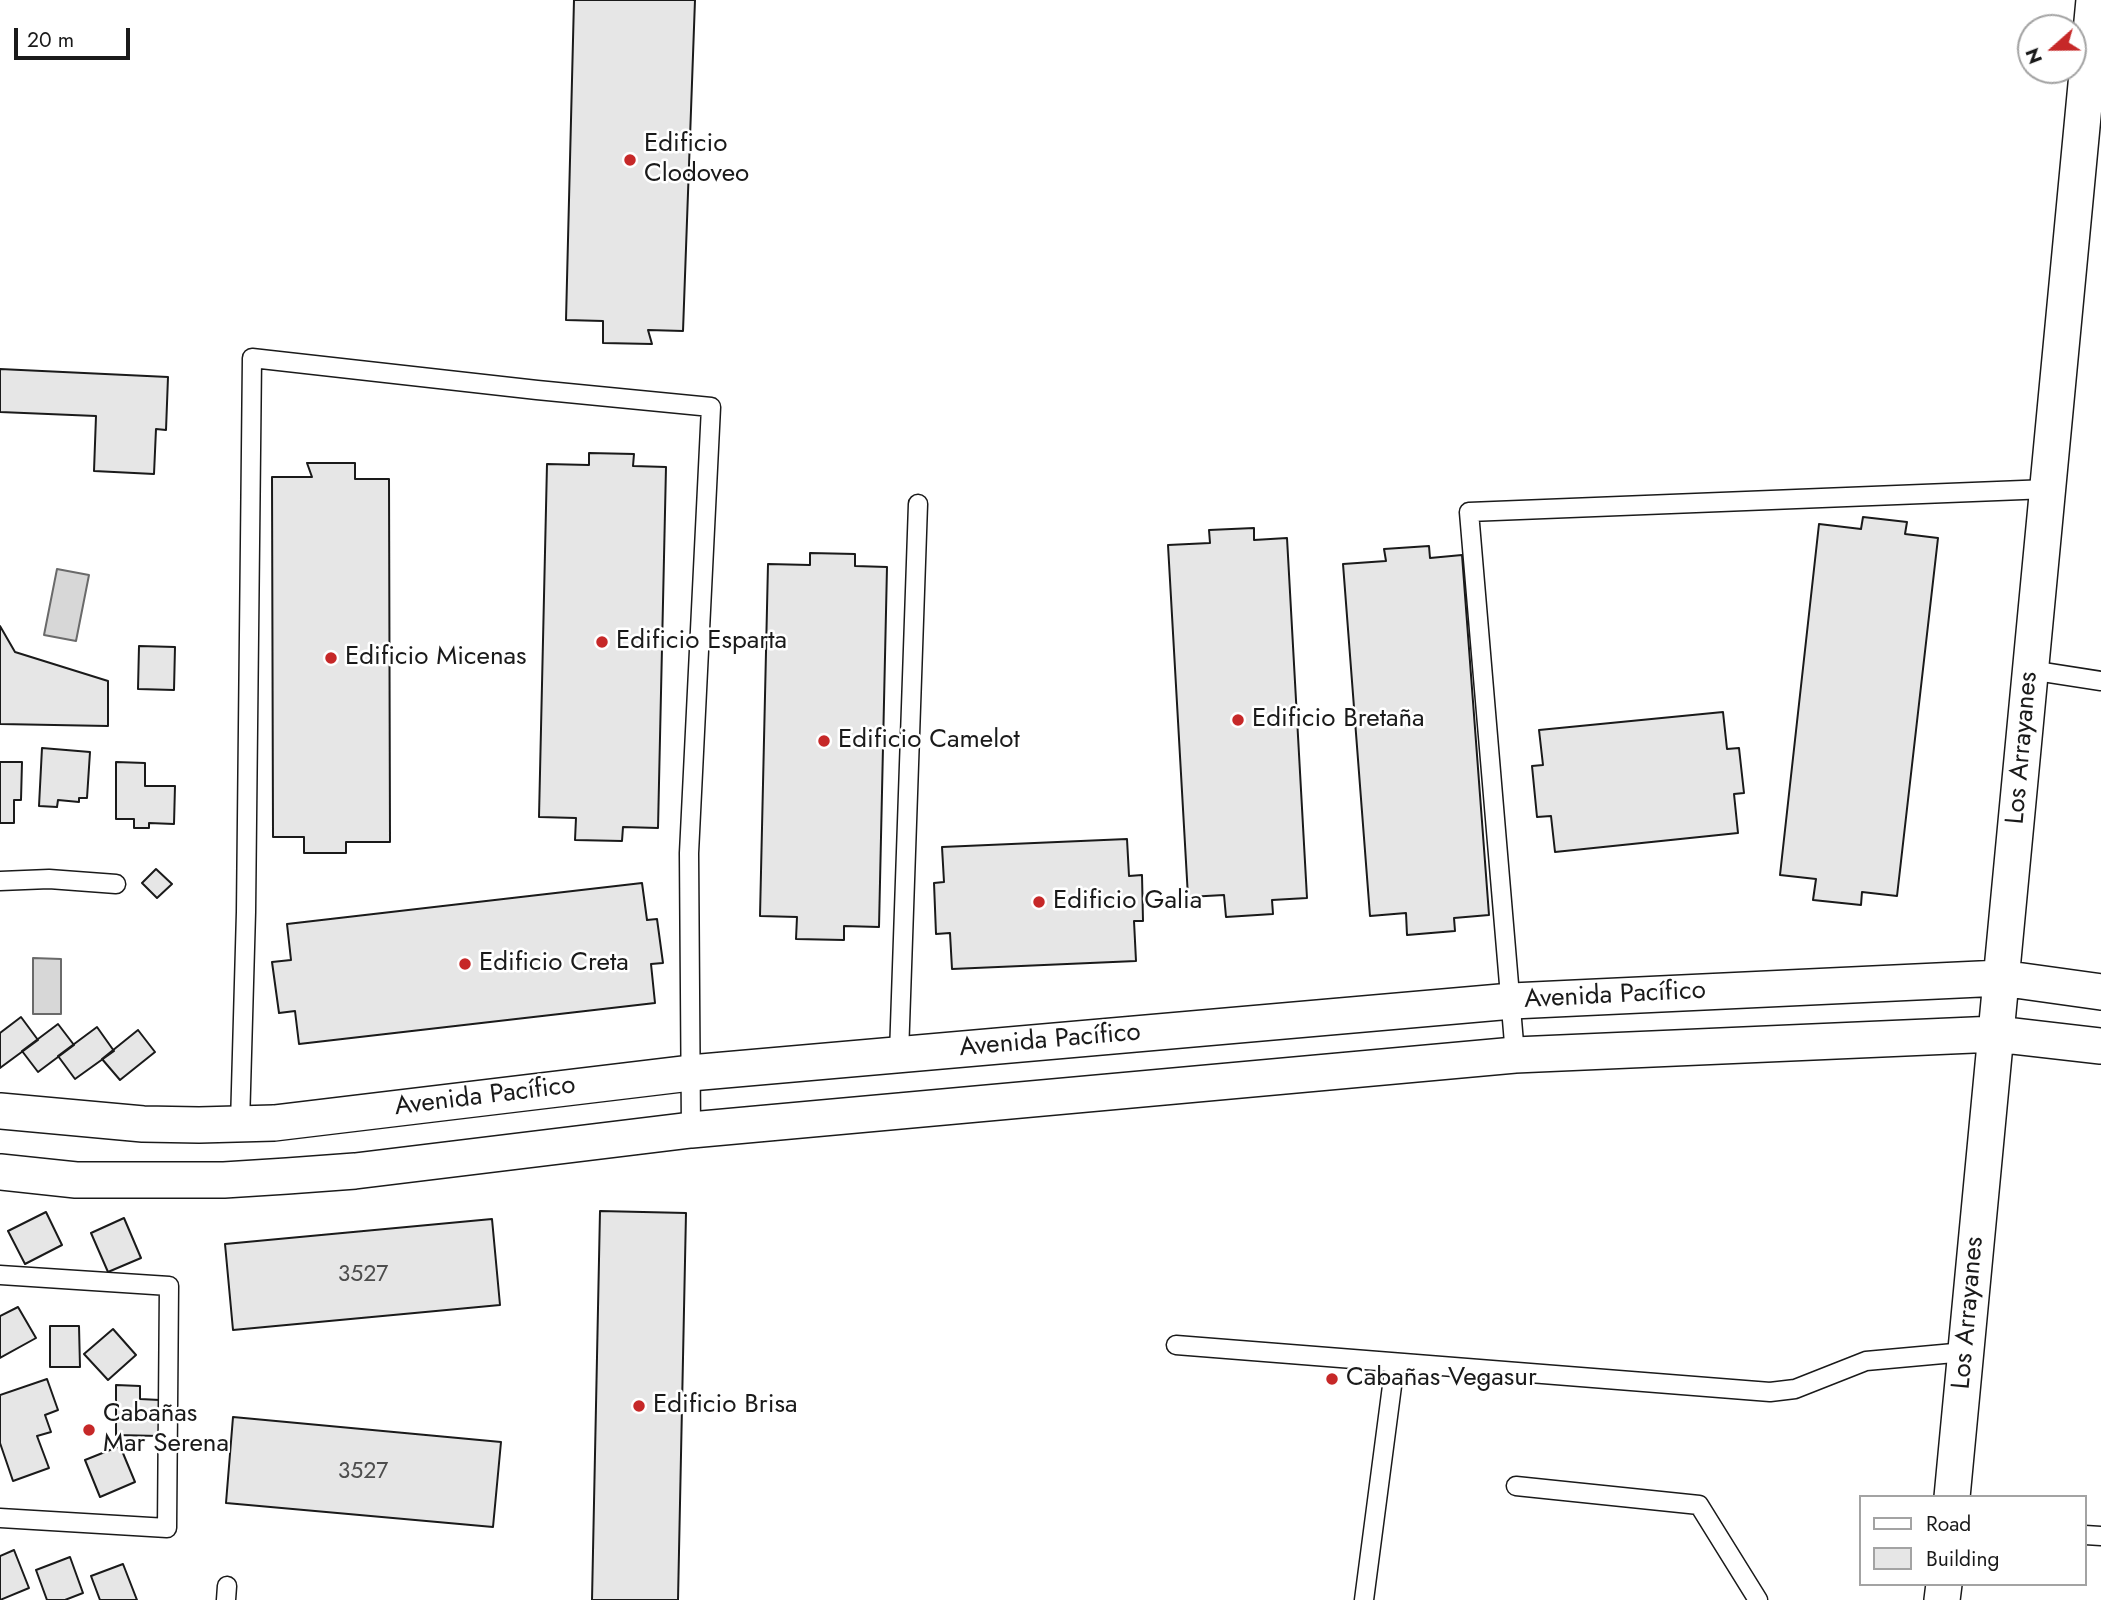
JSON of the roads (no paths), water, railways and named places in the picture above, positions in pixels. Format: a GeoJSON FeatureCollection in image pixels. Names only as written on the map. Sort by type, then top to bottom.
{"type":"FeatureCollection","features":[{"type":"Feature","properties":{"kind":"street","name":"Los Arrayanes"},"geometry":{"type":"LineString","coordinates":[[1952,1495],[2094,0]]}},
{"type":"Feature","properties":{"kind":"street","name":"Avenida Pacífico"},"geometry":{"type":"LineString","coordinates":[[0,1111],[143,1124],[274,1123],[690,1073],[1512,1001],[2001,978],[2101,992]]}},
{"type":"Feature","properties":{"kind":"street","name":"Avenida Pacífico"},"geometry":{"type":"LineString","coordinates":[[0,1172],[76,1180],[249,1179],[355,1171],[691,1130],[1515,1055],[1996,1034],[2101,1046]]}},
{"type":"Feature","properties":{"kind":"lane"},"geometry":{"type":"LineString","coordinates":[[240,1124],[246,912],[252,358],[711,407],[689,853],[691,1130]]}},
{"type":"Feature","properties":{"kind":"lane"},"geometry":{"type":"LineString","coordinates":[[1515,1055],[1469,512],[2048,489]]}},
{"type":"Feature","properties":{"kind":"lane"},"geometry":{"type":"LineString","coordinates":[[899,1054],[918,504]]}},
{"type":"Feature","properties":{"kind":"lane"},"geometry":{"type":"LineString","coordinates":[[2030,670],[2101,681]]}},
{"type":"Feature","properties":{"kind":"lane"},"geometry":{"type":"LineString","coordinates":[[0,881],[49,878],[116,884]]}},
{"type":"Feature","properties":{"kind":"lane"},"geometry":{"type":"LineString","coordinates":[[0,1275],[169,1286],[169,1300],[167,1528],[0,1518]]}},
{"type":"Feature","properties":{"kind":"lane"},"geometry":{"type":"LineString","coordinates":[[1176,1345],[1770,1392],[1796,1389],[1866,1361],[1965,1352]]}},
{"type":"Feature","properties":{"kind":"lane"},"geometry":{"type":"LineString","coordinates":[[1364,1600],[1395,1363]]}},
{"type":"Feature","properties":{"kind":"lane"},"geometry":{"type":"LineString","coordinates":[[1516,1486],[1699,1505],[1758,1600]]}},
{"type":"Feature","properties":{"kind":"place","name":"Edificio Clodoveo"},"geometry":{"type":"Point","coordinates":[630,160]}},
{"type":"Feature","properties":{"kind":"place","name":"Edificio Esparta"},"geometry":{"type":"Point","coordinates":[602,642]}},
{"type":"Feature","properties":{"kind":"place","name":"Edificio Micenas"},"geometry":{"type":"Point","coordinates":[331,658]}},
{"type":"Feature","properties":{"kind":"place","name":"Edificio Bretaña"},"geometry":{"type":"Point","coordinates":[1238,720]}},
{"type":"Feature","properties":{"kind":"place","name":"Edificio Camelot"},"geometry":{"type":"Point","coordinates":[824,741]}},
{"type":"Feature","properties":{"kind":"place","name":"Edificio Galia"},"geometry":{"type":"Point","coordinates":[1039,902]}},
{"type":"Feature","properties":{"kind":"place","name":"Edificio Creta"},"geometry":{"type":"Point","coordinates":[465,964]}},
{"type":"Feature","properties":{"kind":"place","name":"Cabañas Vegasur"},"geometry":{"type":"Point","coordinates":[1332,1379]}},
{"type":"Feature","properties":{"kind":"place","name":"Edificio Brisa"},"geometry":{"type":"Point","coordinates":[639,1406]}},
{"type":"Feature","properties":{"kind":"place","name":"Cabañas Mar Serena"},"geometry":{"type":"Point","coordinates":[89,1430]}}]}
